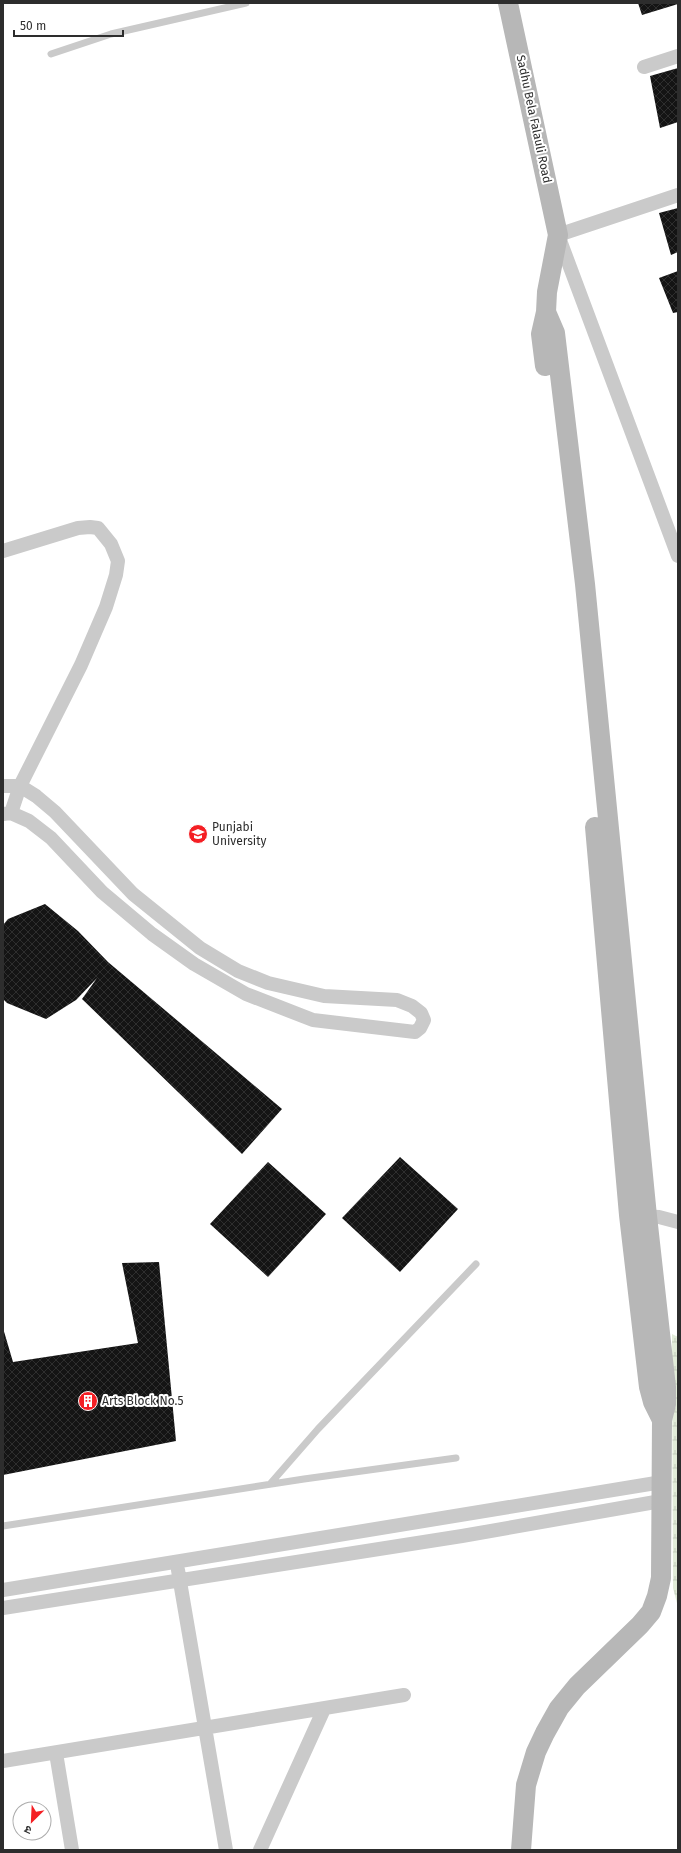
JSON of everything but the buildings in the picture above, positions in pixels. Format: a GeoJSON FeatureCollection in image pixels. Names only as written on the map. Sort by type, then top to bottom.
{"type":"FeatureCollection","features":[{"type":"Feature","properties":{"kind":"street","name":"Sadhu Bela Falauli Road"},"geometry":{"type":"LineString","coordinates":[[508,3],[558,235]]}},
{"type":"Feature","properties":{"kind":"street"},"geometry":{"type":"LineString","coordinates":[[644,66],[678,56]]}},
{"type":"Feature","properties":{"kind":"street"},"geometry":{"type":"LineString","coordinates":[[558,235],[678,195]]}},
{"type":"Feature","properties":{"kind":"street"},"geometry":{"type":"LineString","coordinates":[[521,1850],[526,1785],[536,1752],[545,1733],[559,1708],[577,1686],[640,1625],[651,1612],[657,1596],[661,1578],[662,1420],[666,1404],[666,1387],[638,1216],[585,584],[563,457],[554,333],[546,312],[547,292],[558,235]]}},
{"type":"Feature","properties":{"kind":"street"},"geometry":{"type":"LineString","coordinates":[[558,235],[678,556]]}},
{"type":"Feature","properties":{"kind":"street"},"geometry":{"type":"LineString","coordinates":[[3,551],[78,528],[90,527],[98,528],[112,544],[118,561],[116,575],[106,607],[81,665],[20,786],[7,814],[29,821],[51,838],[102,892],[152,934],[194,964],[246,994],[313,1020],[415,1032],[420,1028],[424,1020],[422,1013],[412,1006],[397,1000],[324,996],[294,990],[268,983],[238,970],[200,948],[133,894],[55,812],[20,786],[3,786]]}},
{"type":"Feature","properties":{"kind":"street"},"geometry":{"type":"LineString","coordinates":[[638,1216],[678,1222]]}},
{"type":"Feature","properties":{"kind":"street"},"geometry":{"type":"LineString","coordinates":[[3,1590],[176,1562],[661,1492]]}},
{"type":"Feature","properties":{"kind":"street"},"geometry":{"type":"LineString","coordinates":[[3,1608],[462,1536],[661,1492]]}},
{"type":"Feature","properties":{"kind":"street"},"geometry":{"type":"LineString","coordinates":[[176,1562],[226,1850]]}},
{"type":"Feature","properties":{"kind":"street"},"geometry":{"type":"LineString","coordinates":[[3,1761],[205,1729],[404,1695]]}},
{"type":"Feature","properties":{"kind":"street"},"geometry":{"type":"LineString","coordinates":[[260,1850],[324,1709]]}},
{"type":"Feature","properties":{"kind":"street"},"geometry":{"type":"LineString","coordinates":[[56,1753],[72,1850]]}},
{"type":"Feature","properties":{"kind":"lane"},"geometry":{"type":"LineString","coordinates":[[51,54],[110,34],[246,3]]}},
{"type":"Feature","properties":{"kind":"lane"},"geometry":{"type":"LineString","coordinates":[[270,1484],[318,1429],[476,1264]]}},
{"type":"Feature","properties":{"kind":"lane"},"geometry":{"type":"LineString","coordinates":[[3,1526],[270,1484],[456,1458]]}},
{"type":"Feature","properties":{"kind":"green space"},"geometry":{"type":"Polygon","coordinates":[[[672,1334],[678,1337],[678,1607],[673,1588],[672,1334]]]}},
{"type":"Feature","properties":{"kind":"place","name":"Punjabi University"},"geometry":{"type":"Point","coordinates":[198,834]}},
{"type":"Feature","properties":{"kind":"place","name":"Arts Block No.5"},"geometry":{"type":"Point","coordinates":[88,1401]}}]}
